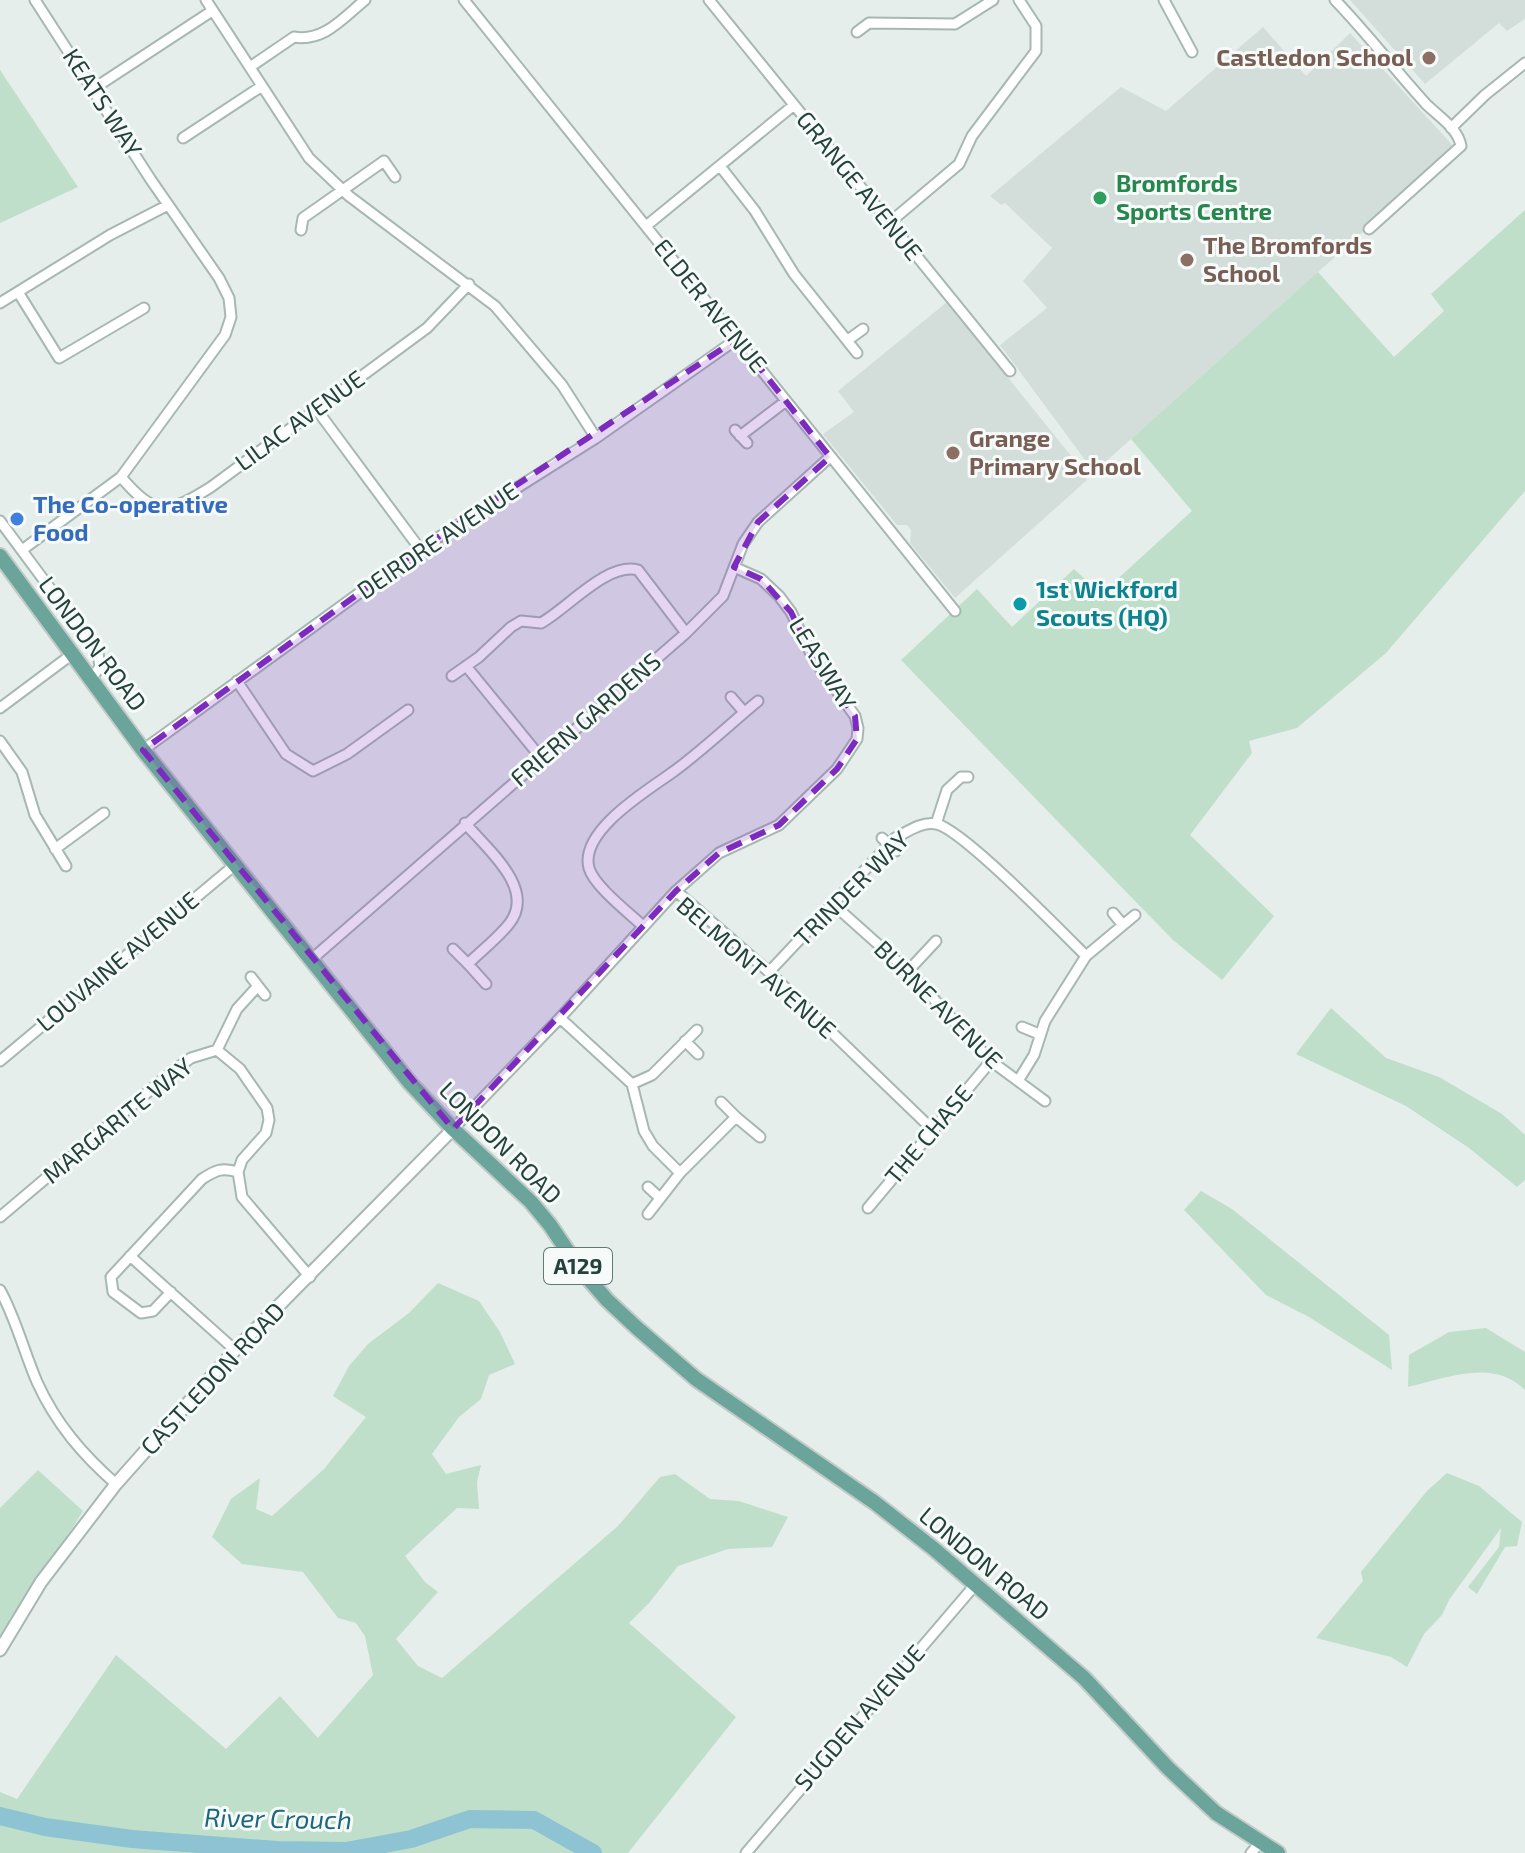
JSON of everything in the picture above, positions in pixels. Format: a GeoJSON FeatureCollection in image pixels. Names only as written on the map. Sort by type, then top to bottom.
{"type":"FeatureCollection","features":[{"type":"Feature","properties":{"kind":"main road","name":"LONDON ROAD"},"geometry":{"type":"LineString","coordinates":[[0,556],[143,750],[410,1083],[453,1129],[531,1202],[579,1268],[607,1300],[708,1388],[874,1502],[975,1585],[1084,1678],[1168,1768],[1216,1813],[1256,1848],[1278,1853]]}},
{"type":"Feature","properties":{"kind":"street","name":"KEATS WAY"},"geometry":{"type":"LineString","coordinates":[[35,0],[219,278],[229,298],[231,317],[225,335],[121,477]]}},
{"type":"Feature","properties":{"kind":"street"},"geometry":{"type":"LineString","coordinates":[[206,0],[309,158],[342,189],[495,306],[562,385],[596,438]]}},
{"type":"Feature","properties":{"kind":"street"},"geometry":{"type":"LineString","coordinates":[[250,67],[294,37],[308,39],[326,33],[365,0]]}},
{"type":"Feature","properties":{"kind":"street","name":"ELDER AVENUE"},"geometry":{"type":"LineString","coordinates":[[464,0],[955,611]]}},
{"type":"Feature","properties":{"kind":"street","name":"GRANGE AVENUE"},"geometry":{"type":"LineString","coordinates":[[709,0],[1010,371]]}},
{"type":"Feature","properties":{"kind":"street"},"geometry":{"type":"LineString","coordinates":[[857,32],[869,23],[955,24],[993,0]]}},
{"type":"Feature","properties":{"kind":"street"},"geometry":{"type":"LineString","coordinates":[[889,223],[959,164],[972,136],[1036,51],[1036,26],[1019,0]]}},
{"type":"Feature","properties":{"kind":"street"},"geometry":{"type":"LineString","coordinates":[[1164,0],[1192,52]]}},
{"type":"Feature","properties":{"kind":"street"},"geometry":{"type":"LineString","coordinates":[[1335,0],[1460,139],[1461,146],[1369,229]]}},
{"type":"Feature","properties":{"kind":"street"},"geometry":{"type":"LineString","coordinates":[[93,89],[212,11]]}},
{"type":"Feature","properties":{"kind":"street"},"geometry":{"type":"LineString","coordinates":[[1451,128],[1525,63]]}},
{"type":"Feature","properties":{"kind":"street"},"geometry":{"type":"LineString","coordinates":[[183,138],[262,86]]}},
{"type":"Feature","properties":{"kind":"street"},"geometry":{"type":"LineString","coordinates":[[646,226],[794,105]]}},
{"type":"Feature","properties":{"kind":"street"},"geometry":{"type":"LineString","coordinates":[[301,230],[303,218],[384,161],[395,177]]}},
{"type":"Feature","properties":{"kind":"street"},"geometry":{"type":"LineString","coordinates":[[720,166],[755,211],[794,274],[857,353]]}},
{"type":"Feature","properties":{"kind":"street"},"geometry":{"type":"LineString","coordinates":[[0,303],[110,235],[168,205]]}},
{"type":"Feature","properties":{"kind":"street","name":"LILAC AVENUE"},"geometry":{"type":"LineString","coordinates":[[121,477],[146,503],[160,508],[183,505],[427,328],[469,284]]}},
{"type":"Feature","properties":{"kind":"street"},"geometry":{"type":"LineString","coordinates":[[18,292],[59,358],[144,308]]}},
{"type":"Feature","properties":{"kind":"street"},"geometry":{"type":"LineString","coordinates":[[848,340],[863,329]]}},
{"type":"Feature","properties":{"kind":"street","name":"DEIRDRE AVENUE"},"geometry":{"type":"LineString","coordinates":[[143,750],[420,549],[596,438],[737,339]]}},
{"type":"Feature","properties":{"kind":"street"},"geometry":{"type":"LineString","coordinates":[[741,436],[786,401]]}},
{"type":"Feature","properties":{"kind":"street"},"geometry":{"type":"LineString","coordinates":[[317,410],[420,549]]}},
{"type":"Feature","properties":{"kind":"street","name":"FRIERN GARDENS"},"geometry":{"type":"LineString","coordinates":[[312,959],[686,633],[723,596],[743,544],[758,522],[830,457]]}},
{"type":"Feature","properties":{"kind":"street"},"geometry":{"type":"LineString","coordinates":[[22,550],[121,477]]}},
{"type":"Feature","properties":{"kind":"street"},"geometry":{"type":"LineString","coordinates":[[0,521],[98,653],[100,667],[90,680]]}},
{"type":"Feature","properties":{"kind":"street"},"geometry":{"type":"LineString","coordinates":[[452,676],[511,627],[521,621],[541,623],[613,572],[628,567],[638,570],[686,633]]}},
{"type":"Feature","properties":{"kind":"street","name":"LEASWAY"},"geometry":{"type":"LineString","coordinates":[[676,891],[719,853],[779,825],[837,769],[857,739],[855,716],[813,658],[791,612],[761,579],[734,567]]}},
{"type":"Feature","properties":{"kind":"street"},"geometry":{"type":"LineString","coordinates":[[0,708],[71,655]]}},
{"type":"Feature","properties":{"kind":"street"},"geometry":{"type":"LineString","coordinates":[[466,666],[542,759]]}},
{"type":"Feature","properties":{"kind":"street"},"geometry":{"type":"LineString","coordinates":[[237,681],[286,754],[313,771],[347,754],[408,710]]}},
{"type":"Feature","properties":{"kind":"street"},"geometry":{"type":"LineString","coordinates":[[731,697],[744,712]]}},
{"type":"Feature","properties":{"kind":"street"},"geometry":{"type":"LineString","coordinates":[[643,926],[594,879],[588,867],[589,852],[597,835],[635,798],[672,772],[758,701]]}},
{"type":"Feature","properties":{"kind":"street"},"geometry":{"type":"LineString","coordinates":[[0,741],[22,772],[35,815],[66,866]]}},
{"type":"Feature","properties":{"kind":"street"},"geometry":{"type":"LineString","coordinates":[[936,824],[947,790],[961,777],[968,777]]}},
{"type":"Feature","properties":{"kind":"street"},"geometry":{"type":"LineString","coordinates":[[55,849],[104,813]]}},
{"type":"Feature","properties":{"kind":"street"},"geometry":{"type":"LineString","coordinates":[[465,823],[511,877],[518,894],[517,911],[509,925],[468,964]]}},
{"type":"Feature","properties":{"kind":"street","name":"TRINDER WAY"},"geometry":{"type":"LineString","coordinates":[[769,972],[889,845],[914,827],[936,824],[957,835],[978,853],[1086,956]]}},
{"type":"Feature","properties":{"kind":"street","name":"LOUVAINE AVENUE"},"geometry":{"type":"LineString","coordinates":[[0,1061],[236,864]]}},
{"type":"Feature","properties":{"kind":"street","name":"BELMONT AVENUE"},"geometry":{"type":"LineString","coordinates":[[453,1129],[676,891],[769,972],[933,1130]]}},
{"type":"Feature","properties":{"kind":"street","name":"BURNE AVENUE"},"geometry":{"type":"LineString","coordinates":[[834,905],[908,971],[991,1061],[1045,1101]]}},
{"type":"Feature","properties":{"kind":"street"},"geometry":{"type":"LineString","coordinates":[[1113,913],[1123,925]]}},
{"type":"Feature","properties":{"kind":"street"},"geometry":{"type":"LineString","coordinates":[[1018,1081],[1034,1055],[1039,1034],[1086,956],[1135,915]]}},
{"type":"Feature","properties":{"kind":"street"},"geometry":{"type":"LineString","coordinates":[[908,971],[936,941]]}},
{"type":"Feature","properties":{"kind":"street"},"geometry":{"type":"LineString","coordinates":[[453,949],[486,984]]}},
{"type":"Feature","properties":{"kind":"street","name":"MARGARITE WAY"},"geometry":{"type":"LineString","coordinates":[[0,1217],[174,1070],[191,1058],[217,1050],[237,1009],[262,991],[251,977]]}},
{"type":"Feature","properties":{"kind":"street"},"geometry":{"type":"LineString","coordinates":[[560,1018],[632,1084],[644,1131],[653,1146],[680,1173]]}},
{"type":"Feature","properties":{"kind":"street"},"geometry":{"type":"LineString","coordinates":[[1022,1027],[1039,1034]]}},
{"type":"Feature","properties":{"kind":"street"},"geometry":{"type":"LineString","coordinates":[[632,1084],[652,1075],[697,1030]]}},
{"type":"Feature","properties":{"kind":"street"},"geometry":{"type":"LineString","coordinates":[[685,1041],[698,1054]]}},
{"type":"Feature","properties":{"kind":"street"},"geometry":{"type":"LineString","coordinates":[[217,1050],[240,1069],[267,1108],[266,1133],[242,1160],[238,1172],[242,1197],[310,1277]]}},
{"type":"Feature","properties":{"kind":"street","name":"THE CHASE"},"geometry":{"type":"LineString","coordinates":[[868,1208],[991,1061]]}},
{"type":"Feature","properties":{"kind":"street"},"geometry":{"type":"LineString","coordinates":[[721,1102],[760,1137]]}},
{"type":"Feature","properties":{"kind":"street"},"geometry":{"type":"LineString","coordinates":[[648,1214],[680,1173],[736,1117]]}},
{"type":"Feature","properties":{"kind":"street","name":"CASTLEDON ROAD"},"geometry":{"type":"LineString","coordinates":[[0,1650],[41,1582],[116,1484],[235,1350],[453,1129]]}},
{"type":"Feature","properties":{"kind":"street"},"geometry":{"type":"LineString","coordinates":[[171,1292],[153,1311],[147,1313],[134,1309],[113,1292],[111,1277],[202,1179],[217,1169],[238,1172]]}},
{"type":"Feature","properties":{"kind":"street"},"geometry":{"type":"LineString","coordinates":[[648,1187],[660,1198]]}},
{"type":"Feature","properties":{"kind":"street"},"geometry":{"type":"LineString","coordinates":[[130,1256],[235,1350]]}},
{"type":"Feature","properties":{"kind":"street"},"geometry":{"type":"LineString","coordinates":[[0,1290],[38,1384],[55,1416],[85,1457],[116,1484]]}},
{"type":"Feature","properties":{"kind":"street","name":"SUGDEN AVENUE"},"geometry":{"type":"LineString","coordinates":[[746,1853],[975,1585]]}},
{"type":"Feature","properties":{"kind":"highlighted area"},"geometry":{"type":"Polygon","coordinates":[[[737,339],[830,457],[758,522],[734,567],[761,579],[791,612],[813,658],[855,716],[857,739],[837,769],[779,825],[719,853],[676,891],[453,1129],[143,750],[420,549],[737,339]]]}},
{"type":"Feature","properties":{"kind":"shaded area","name":"Castledon School"},"geometry":{"type":"Polygon","coordinates":[[[1350,0],[1525,0],[1525,19],[1507,31],[1499,23],[1425,84],[1350,0]]]}},
{"type":"Feature","properties":{"kind":"shaded area","name":"The Bromfords School"},"geometry":{"type":"Polygon","coordinates":[[[1263,27],[1306,76],[1350,33],[1456,149],[1094,472],[1000,345],[1047,308],[1023,281],[1052,248],[1005,203],[1001,205],[990,196],[1121,87],[1166,111],[1263,27]]]}},
{"type":"Feature","properties":{"kind":"shaded area","name":"Grange Primary School"},"geometry":{"type":"Polygon","coordinates":[[[947,302],[1084,472],[1087,480],[955,598],[910,543],[911,530],[907,525],[897,525],[823,434],[854,412],[838,391],[947,302]]]}},
{"type":"Feature","properties":{"kind":"green space"},"geometry":{"type":"Polygon","coordinates":[[[0,70],[78,187],[0,223],[0,70]]]}},
{"type":"Feature","properties":{"kind":"green space"},"geometry":{"type":"Polygon","coordinates":[[[1525,210],[1525,491],[1386,653],[1297,728],[1249,741],[1252,753],[1190,835],[1274,916],[1222,980],[1173,940],[901,660],[977,589],[1012,627],[1074,569],[1101,594],[1192,511],[1131,439],[1318,272],[1394,357],[1444,311],[1431,294],[1525,210]]]}},
{"type":"Feature","properties":{"kind":"green space"},"geometry":{"type":"Polygon","coordinates":[[[1331,1008],[1386,1058],[1439,1077],[1502,1114],[1525,1135],[1525,1180],[1517,1187],[1469,1148],[1406,1106],[1296,1054],[1331,1008]]]}},
{"type":"Feature","properties":{"kind":"green space"},"geometry":{"type":"Polygon","coordinates":[[[1201,1191],[1232,1209],[1389,1335],[1392,1370],[1309,1317],[1266,1295],[1184,1210],[1201,1191]]]}},
{"type":"Feature","properties":{"kind":"green space"},"geometry":{"type":"Polygon","coordinates":[[[438,1283],[479,1301],[500,1332],[515,1364],[489,1375],[481,1399],[459,1417],[432,1454],[446,1474],[481,1465],[477,1482],[479,1509],[457,1508],[405,1556],[425,1582],[438,1592],[396,1639],[418,1666],[442,1678],[618,1526],[660,1477],[675,1474],[710,1499],[739,1501],[788,1517],[772,1547],[728,1549],[678,1566],[629,1623],[736,1717],[628,1853],[0,1853],[0,1792],[17,1799],[116,1655],[226,1749],[280,1696],[318,1738],[373,1675],[365,1636],[356,1623],[338,1618],[303,1572],[242,1564],[212,1537],[231,1499],[260,1478],[256,1509],[272,1516],[324,1469],[366,1417],[333,1396],[349,1366],[368,1344],[409,1313],[438,1283]]]}},
{"type":"Feature","properties":{"kind":"green space"},"geometry":{"type":"Polygon","coordinates":[[[1486,1328],[1525,1352],[1525,1390],[1512,1380],[1484,1373],[1469,1373],[1408,1387],[1409,1355],[1449,1332],[1486,1328]]]}},
{"type":"Feature","properties":{"kind":"green space"},"geometry":{"type":"Polygon","coordinates":[[[38,1470],[83,1511],[0,1645],[0,1508],[38,1470]]]}},
{"type":"Feature","properties":{"kind":"green space"},"geometry":{"type":"Polygon","coordinates":[[[1447,1473],[1479,1486],[1522,1522],[1517,1546],[1505,1547],[1477,1594],[1468,1587],[1499,1547],[1501,1528],[1449,1600],[1442,1615],[1424,1634],[1407,1667],[1391,1657],[1316,1638],[1363,1581],[1361,1572],[1427,1491],[1447,1473]]]}},
{"type":"Feature","properties":{"kind":"waterway","name":"River Crouch"},"geometry":{"type":"LineString","coordinates":[[0,1816],[45,1827],[132,1839],[277,1850],[346,1851],[411,1839],[470,1819],[534,1820],[593,1853]]}},
{"type":"Feature","properties":{"kind":"place","name":"Castledon School"},"geometry":{"type":"Point","coordinates":[1429,58]}},
{"type":"Feature","properties":{"kind":"place","name":"Bromfords Sports Centre"},"geometry":{"type":"Point","coordinates":[1100,198]}},
{"type":"Feature","properties":{"kind":"place","name":"The Bromfords School"},"geometry":{"type":"Point","coordinates":[1187,260]}},
{"type":"Feature","properties":{"kind":"place","name":"Grange Primary School"},"geometry":{"type":"Point","coordinates":[953,453]}},
{"type":"Feature","properties":{"kind":"place","name":"The Co-operative Food"},"geometry":{"type":"Point","coordinates":[17,519]}},
{"type":"Feature","properties":{"kind":"place","name":"1st Wickford Scouts (HQ)"},"geometry":{"type":"Point","coordinates":[1020,604]}}]}
